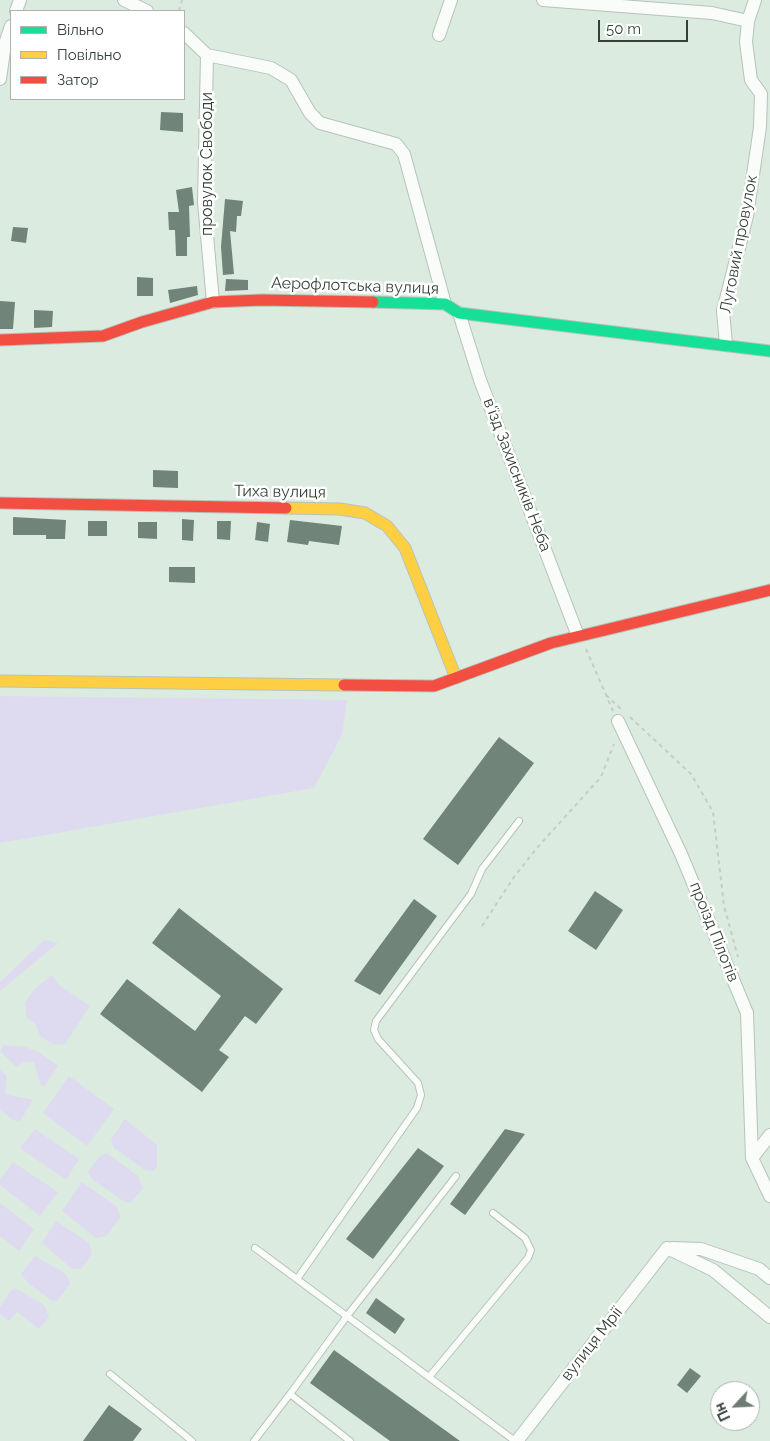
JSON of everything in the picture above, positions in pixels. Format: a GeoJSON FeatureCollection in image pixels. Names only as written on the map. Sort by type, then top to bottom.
{"type":"FeatureCollection","features":[{"type":"Feature","properties":{"kind":"street"},"geometry":{"type":"LineString","coordinates":[[124,0],[145,10]]}},
{"type":"Feature","properties":{"kind":"street"},"geometry":{"type":"LineString","coordinates":[[440,35],[451,0]]}},
{"type":"Feature","properties":{"kind":"street"},"geometry":{"type":"LineString","coordinates":[[543,0],[712,13],[748,21]]}},
{"type":"Feature","properties":{"kind":"street","name":"Луговий провулок"},"geometry":{"type":"LineString","coordinates":[[726,344],[723,311],[746,216],[760,127],[761,94],[751,80],[746,42],[748,21],[755,0]]}},
{"type":"Feature","properties":{"kind":"street"},"geometry":{"type":"LineString","coordinates":[[0,79],[5,44],[10,29]]}},
{"type":"Feature","properties":{"kind":"street"},"geometry":{"type":"LineString","coordinates":[[185,34],[207,55],[271,68],[292,80],[310,113],[320,123],[396,144],[404,154],[445,304]]}},
{"type":"Feature","properties":{"kind":"street","name":"провулок Свободи"},"geometry":{"type":"LineString","coordinates":[[207,55],[204,202],[213,302]]}},
{"type":"Feature","properties":{"kind":"street","name":"Аерофлотська вулиця"},"geometry":{"type":"LineString","coordinates":[[0,340],[103,336],[142,322],[213,302],[262,300],[445,304],[459,313],[726,344],[770,351]]}},
{"type":"Feature","properties":{"kind":"street","name":"в'їзд Захисників Неба"},"geometry":{"type":"LineString","coordinates":[[459,313],[480,380],[578,636]]}},
{"type":"Feature","properties":{"kind":"street","name":"Тиха вулиця"},"geometry":{"type":"LineString","coordinates":[[0,503],[340,509],[366,514],[387,526],[405,548],[456,678]]}},
{"type":"Feature","properties":{"kind":"street"},"geometry":{"type":"LineString","coordinates":[[0,681],[434,686],[551,643],[770,590]]}},
{"type":"Feature","properties":{"kind":"street","name":"проїзд Пілотів"},"geometry":{"type":"LineString","coordinates":[[618,721],[681,854],[747,1013],[752,1158],[770,1196]]}},
{"type":"Feature","properties":{"kind":"street"},"geometry":{"type":"LineString","coordinates":[[752,1158],[770,1136]]}},
{"type":"Feature","properties":{"kind":"street"},"geometry":{"type":"LineString","coordinates":[[667,1248],[700,1248],[759,1269],[770,1278]]}},
{"type":"Feature","properties":{"kind":"street"},"geometry":{"type":"LineString","coordinates":[[667,1248],[713,1270],[770,1317]]}},
{"type":"Feature","properties":{"kind":"street","name":"вулиця Мрії"},"geometry":{"type":"LineString","coordinates":[[516,1441],[667,1248]]}},
{"type":"Feature","properties":{"kind":"lane"},"geometry":{"type":"LineString","coordinates":[[297,1279],[417,1108],[421,1094],[418,1083],[378,1040],[374,1030],[376,1021],[471,894],[482,869],[519,822]]}},
{"type":"Feature","properties":{"kind":"lane"},"geometry":{"type":"LineString","coordinates":[[254,1441],[347,1316],[456,1176]]}},
{"type":"Feature","properties":{"kind":"lane"},"geometry":{"type":"LineString","coordinates":[[429,1377],[528,1258],[532,1250],[525,1238],[493,1213]]}},
{"type":"Feature","properties":{"kind":"lane"},"geometry":{"type":"LineString","coordinates":[[255,1248],[516,1441]]}},
{"type":"Feature","properties":{"kind":"lane"},"geometry":{"type":"LineString","coordinates":[[110,1374],[192,1441]]}},
{"type":"Feature","properties":{"kind":"lane"},"geometry":{"type":"LineString","coordinates":[[290,1394],[350,1441]]}},
{"type":"Feature","properties":{"kind":"path"},"geometry":{"type":"LineString","coordinates":[[578,636],[618,721]]}},
{"type":"Feature","properties":{"kind":"path"},"geometry":{"type":"LineString","coordinates":[[606,695],[691,774],[713,812],[724,906],[738,957]]}},
{"type":"Feature","properties":{"kind":"path"},"geometry":{"type":"LineString","coordinates":[[482,926],[536,849],[601,777],[615,741]]}},
{"type":"Feature","properties":{"kind":"shaded area"},"geometry":{"type":"Polygon","coordinates":[[[0,696],[347,700],[342,735],[314,788],[0,843],[0,696]]]}},
{"type":"Feature","properties":{"kind":"shaded area"},"geometry":{"type":"Polygon","coordinates":[[[44,940],[58,943],[0,991],[0,982],[44,940]]]}},
{"type":"Feature","properties":{"kind":"shaded area"},"geometry":{"type":"Polygon","coordinates":[[[52,975],[59,985],[90,1006],[65,1044],[54,1045],[40,1036],[35,1023],[27,1018],[25,1003],[34,989],[52,975]]]}},
{"type":"Feature","properties":{"kind":"shaded area"},"geometry":{"type":"Polygon","coordinates":[[[4,1045],[26,1047],[40,1053],[58,1066],[44,1087],[40,1083],[34,1062],[24,1062],[16,1067],[0,1051],[4,1045]]]}},
{"type":"Feature","properties":{"kind":"shaded area"},"geometry":{"type":"Polygon","coordinates":[[[0,1070],[7,1076],[5,1094],[33,1100],[20,1121],[13,1120],[0,1110],[0,1070]]]}},
{"type":"Feature","properties":{"kind":"shaded area"},"geometry":{"type":"Polygon","coordinates":[[[69,1076],[114,1109],[87,1146],[43,1113],[69,1076]]]}},
{"type":"Feature","properties":{"kind":"shaded area"},"geometry":{"type":"Polygon","coordinates":[[[125,1119],[157,1145],[157,1166],[154,1171],[145,1170],[114,1148],[111,1139],[125,1119]]]}},
{"type":"Feature","properties":{"kind":"shaded area"},"geometry":{"type":"Polygon","coordinates":[[[35,1129],[79,1159],[66,1180],[20,1148],[35,1129]]]}},
{"type":"Feature","properties":{"kind":"shaded area"},"geometry":{"type":"Polygon","coordinates":[[[107,1153],[138,1176],[143,1188],[131,1203],[125,1202],[93,1180],[88,1172],[99,1157],[107,1153]]]}},
{"type":"Feature","properties":{"kind":"shaded area"},"geometry":{"type":"Polygon","coordinates":[[[13,1162],[58,1192],[40,1216],[0,1185],[0,1180],[13,1162]]]}},
{"type":"Feature","properties":{"kind":"shaded area"},"geometry":{"type":"Polygon","coordinates":[[[82,1182],[116,1206],[121,1217],[106,1236],[96,1238],[62,1211],[82,1182]]]}},
{"type":"Feature","properties":{"kind":"shaded area"},"geometry":{"type":"Polygon","coordinates":[[[0,1203],[34,1229],[19,1251],[0,1236],[0,1203]]]}},
{"type":"Feature","properties":{"kind":"shaded area"},"geometry":{"type":"Polygon","coordinates":[[[56,1221],[89,1243],[92,1254],[81,1269],[71,1268],[42,1243],[56,1221]]]}},
{"type":"Feature","properties":{"kind":"shaded area"},"geometry":{"type":"Polygon","coordinates":[[[35,1256],[66,1274],[70,1284],[57,1301],[51,1300],[28,1283],[21,1274],[35,1256]]]}},
{"type":"Feature","properties":{"kind":"shaded area"},"geometry":{"type":"Polygon","coordinates":[[[15,1288],[44,1305],[49,1317],[39,1329],[17,1312],[9,1321],[0,1314],[0,1307],[11,1290],[15,1288]]]}},
{"type":"Feature","properties":{"kind":"building"},"geometry":{"type":"Polygon","coordinates":[[[161,112],[183,113],[183,132],[160,130],[161,112]]]}},
{"type":"Feature","properties":{"kind":"building"},"geometry":{"type":"Polygon","coordinates":[[[192,187],[194,205],[189,206],[190,237],[187,237],[187,256],[176,256],[175,230],[169,230],[168,212],[179,212],[176,190],[192,187]]]}},
{"type":"Feature","properties":{"kind":"building"},"geometry":{"type":"Polygon","coordinates":[[[225,199],[243,201],[241,216],[237,216],[236,232],[230,231],[234,274],[223,275],[221,247],[225,199]]]}},
{"type":"Feature","properties":{"kind":"building"},"geometry":{"type":"Polygon","coordinates":[[[13,227],[28,228],[26,243],[11,241],[13,227]]]}},
{"type":"Feature","properties":{"kind":"building"},"geometry":{"type":"Polygon","coordinates":[[[137,277],[153,278],[153,296],[137,296],[137,277]]]}},
{"type":"Feature","properties":{"kind":"building"},"geometry":{"type":"Polygon","coordinates":[[[226,279],[248,280],[248,290],[225,291],[226,279]]]}},
{"type":"Feature","properties":{"kind":"building"},"geometry":{"type":"Polygon","coordinates":[[[197,286],[198,295],[170,303],[168,290],[197,286]]]}},
{"type":"Feature","properties":{"kind":"building"},"geometry":{"type":"Polygon","coordinates":[[[0,301],[15,302],[13,329],[0,329],[0,301]]]}},
{"type":"Feature","properties":{"kind":"building"},"geometry":{"type":"Polygon","coordinates":[[[34,310],[53,311],[52,327],[34,328],[34,310]]]}},
{"type":"Feature","properties":{"kind":"building"},"geometry":{"type":"Polygon","coordinates":[[[153,470],[178,471],[178,488],[153,487],[153,470]]]}},
{"type":"Feature","properties":{"kind":"building"},"geometry":{"type":"Polygon","coordinates":[[[13,517],[66,520],[65,539],[46,539],[46,535],[13,535],[13,517]]]}},
{"type":"Feature","properties":{"kind":"building"},"geometry":{"type":"Polygon","coordinates":[[[182,519],[194,520],[193,541],[182,540],[182,519]]]}},
{"type":"Feature","properties":{"kind":"building"},"geometry":{"type":"Polygon","coordinates":[[[290,520],[342,526],[339,545],[309,541],[308,545],[287,542],[290,520]]]}},
{"type":"Feature","properties":{"kind":"building"},"geometry":{"type":"Polygon","coordinates":[[[88,521],[107,521],[107,536],[88,536],[88,521]]]}},
{"type":"Feature","properties":{"kind":"building"},"geometry":{"type":"Polygon","coordinates":[[[217,521],[231,521],[230,540],[217,539],[217,521]]]}},
{"type":"Feature","properties":{"kind":"building"},"geometry":{"type":"Polygon","coordinates":[[[138,522],[157,522],[157,539],[138,538],[138,522]]]}},
{"type":"Feature","properties":{"kind":"building"},"geometry":{"type":"Polygon","coordinates":[[[257,522],[270,524],[268,542],[255,540],[257,522]]]}},
{"type":"Feature","properties":{"kind":"building"},"geometry":{"type":"Polygon","coordinates":[[[169,567],[195,567],[195,583],[169,582],[169,567]]]}},
{"type":"Feature","properties":{"kind":"building"},"geometry":{"type":"Polygon","coordinates":[[[499,737],[534,763],[458,865],[423,839],[499,737]]]}},
{"type":"Feature","properties":{"kind":"building"},"geometry":{"type":"Polygon","coordinates":[[[595,891],[623,910],[596,950],[568,931],[595,891]]]}},
{"type":"Feature","properties":{"kind":"building"},"geometry":{"type":"Polygon","coordinates":[[[414,899],[437,916],[380,995],[354,981],[414,899]]]}},
{"type":"Feature","properties":{"kind":"building"},"geometry":{"type":"Polygon","coordinates":[[[179,908],[283,989],[256,1024],[245,1016],[219,1050],[229,1057],[202,1092],[100,1014],[127,979],[195,1031],[221,996],[152,943],[179,908]]]}},
{"type":"Feature","properties":{"kind":"building"},"geometry":{"type":"Polygon","coordinates":[[[505,1129],[525,1134],[465,1215],[450,1204],[505,1129]]]}},
{"type":"Feature","properties":{"kind":"building"},"geometry":{"type":"Polygon","coordinates":[[[418,1148],[444,1166],[373,1259],[346,1239],[418,1148]]]}},
{"type":"Feature","properties":{"kind":"building"},"geometry":{"type":"Polygon","coordinates":[[[376,1298],[405,1319],[395,1334],[366,1313],[376,1298]]]}},
{"type":"Feature","properties":{"kind":"building"},"geometry":{"type":"Polygon","coordinates":[[[334,1350],[460,1441],[390,1441],[310,1383],[334,1350]]]}},
{"type":"Feature","properties":{"kind":"building"},"geometry":{"type":"Polygon","coordinates":[[[690,1368],[701,1376],[687,1393],[677,1385],[690,1368]]]}},
{"type":"Feature","properties":{"kind":"building"},"geometry":{"type":"Polygon","coordinates":[[[109,1405],[142,1429],[133,1441],[83,1441],[109,1405]]]}},
{"type":"Feature","properties":{"kind":"traffic: fast"},"geometry":{"type":"LineString","coordinates":[[373,302],[445,304],[459,313],[770,351]]}},
{"type":"Feature","properties":{"kind":"traffic: slow"},"geometry":{"type":"LineString","coordinates":[[286,508],[340,509],[365,513],[387,526],[405,548],[456,678]]}},
{"type":"Feature","properties":{"kind":"traffic: slow"},"geometry":{"type":"LineString","coordinates":[[0,681],[344,685]]}},
{"type":"Feature","properties":{"kind":"traffic: jam"},"geometry":{"type":"LineString","coordinates":[[0,340],[103,336],[142,322],[213,302],[262,300],[373,302]]}},
{"type":"Feature","properties":{"kind":"traffic: jam"},"geometry":{"type":"LineString","coordinates":[[0,503],[286,508]]}},
{"type":"Feature","properties":{"kind":"traffic: jam"},"geometry":{"type":"LineString","coordinates":[[344,685],[434,686],[551,643],[770,590]]}}]}
